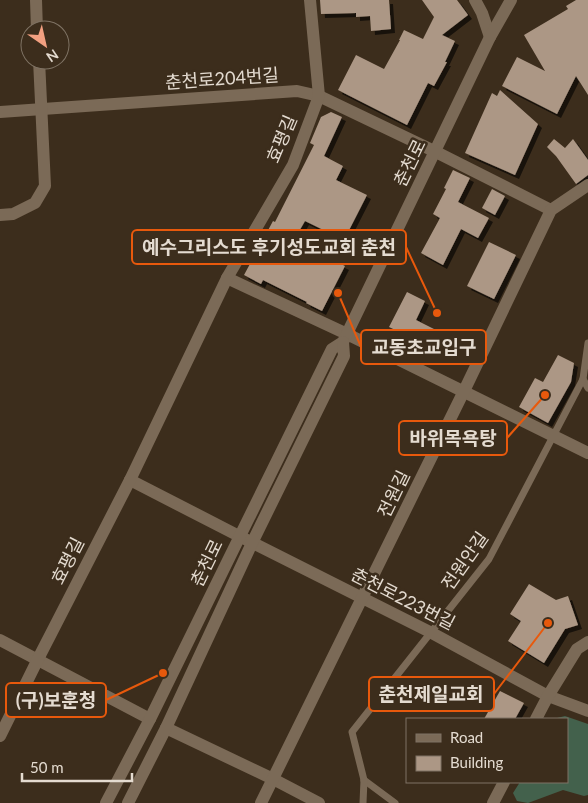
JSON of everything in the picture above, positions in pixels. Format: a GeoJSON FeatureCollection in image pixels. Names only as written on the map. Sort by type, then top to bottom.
{"type":"FeatureCollection","features":[{"type":"Feature","properties":{"kind":"street"},"geometry":{"type":"LineString","coordinates":[[36,0],[37,20]]}},
{"type":"Feature","properties":{"kind":"street","name":"효평길"},"geometry":{"type":"LineString","coordinates":[[0,736],[130,480],[227,278],[293,165],[319,96],[310,0]]}},
{"type":"Feature","properties":{"kind":"street"},"geometry":{"type":"LineString","coordinates":[[474,0],[482,13],[490,37]]}},
{"type":"Feature","properties":{"kind":"street","name":"춘천로"},"geometry":{"type":"LineString","coordinates":[[128,803],[166,728],[252,543],[344,356],[345,338],[434,151],[490,37],[511,0]]}},
{"type":"Feature","properties":{"kind":"street"},"geometry":{"type":"LineString","coordinates":[[0,215],[13,214],[35,203],[46,186],[39,70]]}},
{"type":"Feature","properties":{"kind":"street","name":"춘천로204번길"},"geometry":{"type":"LineString","coordinates":[[0,112],[296,91],[319,96],[551,210]]}},
{"type":"Feature","properties":{"kind":"street"},"geometry":{"type":"LineString","coordinates":[[551,210],[588,185]]}},
{"type":"Feature","properties":{"kind":"street","name":"전원길"},"geometry":{"type":"LineString","coordinates":[[261,803],[551,210]]}},
{"type":"Feature","properties":{"kind":"street"},"geometry":{"type":"LineString","coordinates":[[227,278],[345,338],[464,391],[588,454]]}},
{"type":"Feature","properties":{"kind":"street","name":"춘천로"},"geometry":{"type":"LineString","coordinates":[[106,803],[150,719],[332,349],[345,338]]}},
{"type":"Feature","properties":{"kind":"street"},"geometry":{"type":"LineString","coordinates":[[130,480],[239,536]]}},
{"type":"Feature","properties":{"kind":"street","name":"춘천로223번길"},"geometry":{"type":"LineString","coordinates":[[239,536],[430,632],[548,696],[588,711]]}},
{"type":"Feature","properties":{"kind":"street"},"geometry":{"type":"LineString","coordinates":[[0,640],[150,719]]}},
{"type":"Feature","properties":{"kind":"street"},"geometry":{"type":"LineString","coordinates":[[537,718],[577,649],[588,642]]}},
{"type":"Feature","properties":{"kind":"street"},"geometry":{"type":"LineString","coordinates":[[166,728],[319,803]]}},
{"type":"Feature","properties":{"kind":"street"},"geometry":{"type":"LineString","coordinates":[[493,803],[503,783]]}},
{"type":"Feature","properties":{"kind":"lane","name":"전원안길"},"geometry":{"type":"LineString","coordinates":[[363,803],[364,780],[352,732],[489,559],[583,379],[588,343]]}},
{"type":"Feature","properties":{"kind":"lane"},"geometry":{"type":"LineString","coordinates":[[583,379],[588,388]]}},
{"type":"Feature","properties":{"kind":"lane"},"geometry":{"type":"LineString","coordinates":[[364,780],[395,803]]}},
{"type":"Feature","properties":{"kind":"green space"},"geometry":{"type":"Polygon","coordinates":[[[330,238],[353,249],[346,264],[323,252],[330,238]]]}},
{"type":"Feature","properties":{"kind":"green space"},"geometry":{"type":"Polygon","coordinates":[[[565,716],[588,724],[588,795],[584,796],[563,790],[528,803],[517,801],[513,793],[519,783],[568,783],[568,718],[557,718],[565,716]]]}},
{"type":"Feature","properties":{"kind":"building"},"geometry":{"type":"Polygon","coordinates":[[[320,0],[389,0],[391,29],[371,31],[370,16],[356,17],[356,13],[321,14],[320,0]]]}},
{"type":"Feature","properties":{"kind":"building"},"geometry":{"type":"Polygon","coordinates":[[[422,0],[457,0],[468,15],[442,35],[455,41],[445,62],[447,62],[434,86],[428,83],[407,125],[338,90],[356,55],[384,69],[404,30],[423,39],[434,17],[422,0]]]}},
{"type":"Feature","properties":{"kind":"building"},"geometry":{"type":"Polygon","coordinates":[[[576,0],[588,0],[588,95],[576,76],[557,114],[502,86],[517,57],[545,71],[524,35],[568,9],[566,6],[576,0]]]}},
{"type":"Feature","properties":{"kind":"building"},"geometry":{"type":"Polygon","coordinates":[[[500,90],[538,124],[515,175],[465,153],[492,93],[497,96],[500,90]]]}},
{"type":"Feature","properties":{"kind":"building"},"geometry":{"type":"Polygon","coordinates":[[[331,112],[342,117],[324,156],[343,166],[336,180],[367,195],[344,240],[305,221],[294,240],[345,266],[322,311],[263,280],[261,284],[244,275],[273,221],[275,222],[314,145],[310,143],[321,117],[331,112]]]}},
{"type":"Feature","properties":{"kind":"building"},"geometry":{"type":"Polygon","coordinates":[[[554,139],[565,148],[573,139],[588,160],[588,175],[576,184],[556,156],[547,147],[554,139]]]}},
{"type":"Feature","properties":{"kind":"building"},"geometry":{"type":"Polygon","coordinates":[[[453,170],[470,178],[458,202],[489,218],[478,238],[461,229],[443,265],[421,253],[440,218],[433,214],[453,170]]]}},
{"type":"Feature","properties":{"kind":"building"},"geometry":{"type":"Polygon","coordinates":[[[492,189],[505,196],[495,215],[482,208],[492,189]]]}},
{"type":"Feature","properties":{"kind":"building"},"geometry":{"type":"Polygon","coordinates":[[[489,242],[516,255],[494,299],[467,286],[489,242]]]}},
{"type":"Feature","properties":{"kind":"building"},"geometry":{"type":"Polygon","coordinates":[[[407,292],[425,301],[416,320],[438,331],[431,347],[389,327],[407,292]]]}},
{"type":"Feature","properties":{"kind":"building"},"geometry":{"type":"Polygon","coordinates":[[[558,355],[574,363],[571,382],[548,423],[519,407],[535,378],[543,382],[558,355]]]}},
{"type":"Feature","properties":{"kind":"building"},"geometry":{"type":"Polygon","coordinates":[[[529,584],[556,600],[568,596],[578,625],[565,629],[544,663],[508,641],[521,621],[510,614],[529,584]]]}},
{"type":"Feature","properties":{"kind":"building"},"geometry":{"type":"Polygon","coordinates":[[[500,691],[524,703],[516,718],[485,718],[500,691]]]}},
{"type":"Feature","properties":{"kind":"place","name":"교동초교입구"},"geometry":{"type":"Point","coordinates":[338,293]}},
{"type":"Feature","properties":{"kind":"place","name":"예수그리스도 후기성도교회 춘천"},"geometry":{"type":"Point","coordinates":[437,313]}},
{"type":"Feature","properties":{"kind":"place","name":"바위목욕탕"},"geometry":{"type":"Point","coordinates":[545,395]}},
{"type":"Feature","properties":{"kind":"place","name":"춘천제일교회"},"geometry":{"type":"Point","coordinates":[548,623]}},
{"type":"Feature","properties":{"kind":"place","name":"(구)보훈청"},"geometry":{"type":"Point","coordinates":[163,673]}}]}
